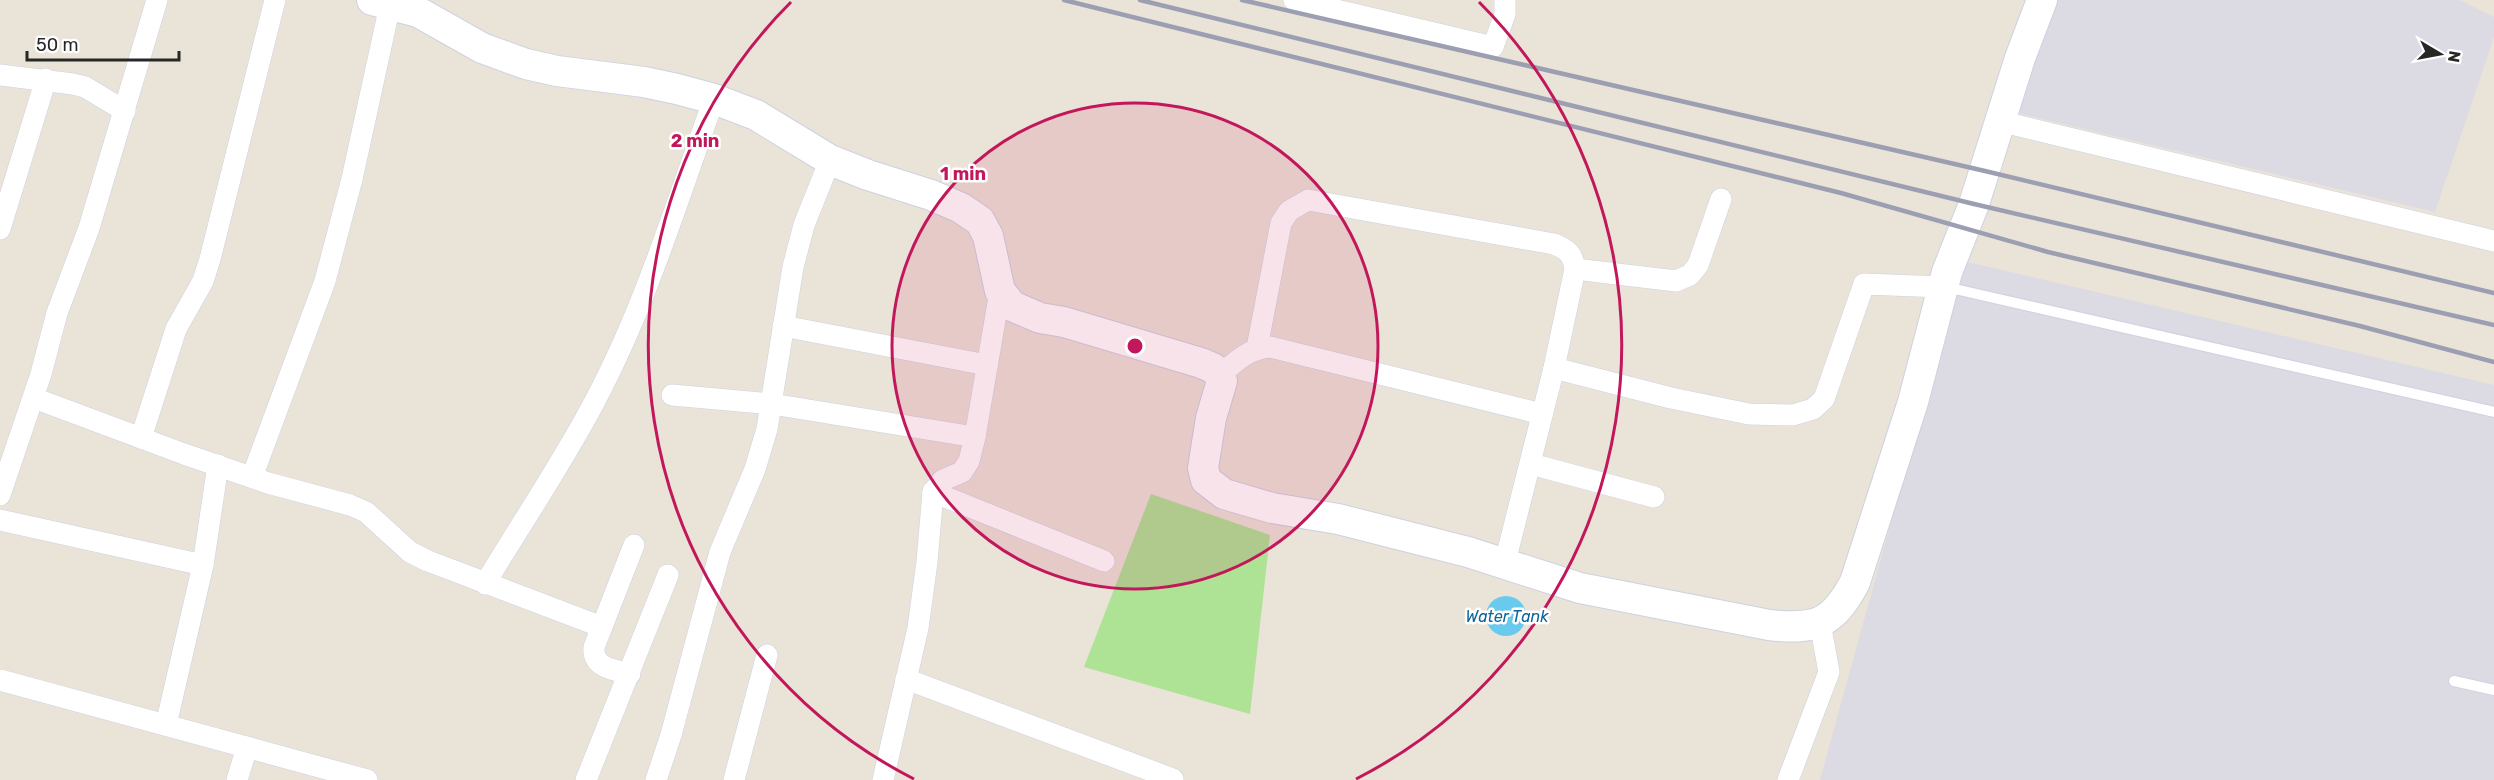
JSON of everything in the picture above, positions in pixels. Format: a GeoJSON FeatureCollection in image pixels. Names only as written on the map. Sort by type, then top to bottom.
{"type":"FeatureCollection","features":[{"type":"Feature","properties":{"kind":"street"},"geometry":{"type":"LineString","coordinates":[[2,483],[34,398],[57,313],[79,257],[157,0]]}},
{"type":"Feature","properties":{"kind":"street"},"geometry":{"type":"LineString","coordinates":[[141,438],[173,337],[203,281],[210,259],[275,0]]}},
{"type":"Feature","properties":{"kind":"street"},"geometry":{"type":"LineString","coordinates":[[1294,0],[1493,47],[1505,14],[1505,0]]}},
{"type":"Feature","properties":{"kind":"street"},"geometry":{"type":"LineString","coordinates":[[1000,291],[1012,306],[1040,318],[1064,322],[1183,356],[1213,368],[1222,381],[1211,418],[1203,468],[1206,480],[1214,488],[1239,499],[1272,508],[1338,519],[1505,562],[1549,580],[1580,588],[1780,627],[1799,627],[1820,623],[1831,617],[1845,602],[1855,582],[1913,402],[1943,286],[1974,204],[2020,58],[2042,0]]}},
{"type":"Feature","properties":{"kind":"street"},"geometry":{"type":"LineString","coordinates":[[252,477],[325,281],[352,179],[381,2],[418,12],[482,48],[526,64],[556,71],[644,82],[714,99],[756,115],[830,160],[931,195],[961,208],[980,221],[988,236],[1000,291],[969,461],[962,472],[943,480],[933,492],[918,628],[883,780]]}},
{"type":"Feature","properties":{"kind":"street"},"geometry":{"type":"LineString","coordinates":[[0,75],[46,79],[85,87],[125,111]]}},
{"type":"Feature","properties":{"kind":"street"},"geometry":{"type":"LineString","coordinates":[[0,230],[46,79]]}},
{"type":"Feature","properties":{"kind":"street"},"geometry":{"type":"LineString","coordinates":[[484,584],[589,412],[608,372],[645,290],[714,99]]}},
{"type":"Feature","properties":{"kind":"street"},"geometry":{"type":"LineString","coordinates":[[1999,121],[2494,241]]}},
{"type":"Feature","properties":{"kind":"street"},"geometry":{"type":"LineString","coordinates":[[656,780],[671,735],[720,552],[755,469],[767,429],[798,247],[830,160]]}},
{"type":"Feature","properties":{"kind":"street"},"geometry":{"type":"LineString","coordinates":[[1575,269],[1676,281],[1690,275],[1698,265],[1721,199]]}},
{"type":"Feature","properties":{"kind":"street"},"geometry":{"type":"LineString","coordinates":[[1257,348],[1281,223],[1289,211],[1308,200],[1554,244],[1567,249],[1574,258],[1575,269],[1554,368],[1505,562]]}},
{"type":"Feature","properties":{"kind":"street"},"geometry":{"type":"LineString","coordinates":[[1554,368],[1671,398],[1749,414],[1793,415],[1813,409],[1824,399],[1864,284],[1943,286]]}},
{"type":"Feature","properties":{"kind":"street"},"geometry":{"type":"LineString","coordinates":[[783,326],[987,365]]}},
{"type":"Feature","properties":{"kind":"street"},"geometry":{"type":"LineString","coordinates":[[1220,375],[1245,353],[1257,348],[1283,349],[1542,414]]}},
{"type":"Feature","properties":{"kind":"street"},"geometry":{"type":"LineString","coordinates":[[672,395],[772,404],[975,438]]}},
{"type":"Feature","properties":{"kind":"street"},"geometry":{"type":"LineString","coordinates":[[34,398],[252,477],[327,498],[366,512],[410,552],[484,584],[602,627]]}},
{"type":"Feature","properties":{"kind":"street"},"geometry":{"type":"LineString","coordinates":[[1531,464],[1654,497]]}},
{"type":"Feature","properties":{"kind":"street"},"geometry":{"type":"LineString","coordinates":[[166,725],[203,566],[218,465]]}},
{"type":"Feature","properties":{"kind":"street"},"geometry":{"type":"LineString","coordinates":[[933,492],[1104,561]]}},
{"type":"Feature","properties":{"kind":"street"},"geometry":{"type":"LineString","coordinates":[[0,520],[203,566]]}},
{"type":"Feature","properties":{"kind":"street"},"geometry":{"type":"LineString","coordinates":[[630,674],[607,668],[598,663],[593,656],[634,545]]}},
{"type":"Feature","properties":{"kind":"street"},"geometry":{"type":"LineString","coordinates":[[586,780],[668,575]]}},
{"type":"Feature","properties":{"kind":"street"},"geometry":{"type":"LineString","coordinates":[[1788,780],[1829,672],[1820,623]]}},
{"type":"Feature","properties":{"kind":"street"},"geometry":{"type":"LineString","coordinates":[[734,780],[767,655]]}},
{"type":"Feature","properties":{"kind":"street"},"geometry":{"type":"LineString","coordinates":[[906,679],[1173,779]]}},
{"type":"Feature","properties":{"kind":"street"},"geometry":{"type":"LineString","coordinates":[[0,680],[367,780]]}},
{"type":"Feature","properties":{"kind":"street"},"geometry":{"type":"LineString","coordinates":[[237,780],[247,747]]}},
{"type":"Feature","properties":{"kind":"lane"},"geometry":{"type":"LineString","coordinates":[[1943,286],[2494,412]]}},
{"type":"Feature","properties":{"kind":"lane"},"geometry":{"type":"LineString","coordinates":[[2454,681],[2494,690]]}},
{"type":"Feature","properties":{"kind":"shaded area"},"geometry":{"type":"Polygon","coordinates":[[[2058,0],[2459,0],[2494,17],[2494,37],[2435,212],[2013,112],[2058,0]]]}},
{"type":"Feature","properties":{"kind":"shaded area"},"geometry":{"type":"Polygon","coordinates":[[[1963,261],[2494,385],[2494,780],[1820,780],[1963,261]]]}},
{"type":"Feature","properties":{"kind":"green space"},"geometry":{"type":"Polygon","coordinates":[[[1151,494],[1270,535],[1250,714],[1084,667],[1151,494]]]}},
{"type":"Feature","properties":{"kind":"water","name":"Water Tank"},"geometry":{"type":"Polygon","coordinates":[[[1506,596],[1514,597],[1520,602],[1525,608],[1525,624],[1520,630],[1514,635],[1506,636],[1498,635],[1492,630],[1487,624],[1486,616],[1487,608],[1492,602],[1498,597],[1506,596]]]}},
{"type":"Feature","properties":{"kind":"railway"},"geometry":{"type":"LineString","coordinates":[[1064,0],[1841,193],[2048,252],[2360,326],[2494,362]]}},
{"type":"Feature","properties":{"kind":"railway"},"geometry":{"type":"LineString","coordinates":[[1140,0],[1974,204],[2494,325]]}},
{"type":"Feature","properties":{"kind":"railway"},"geometry":{"type":"LineString","coordinates":[[1242,0],[1985,171],[2494,293]]}}]}
